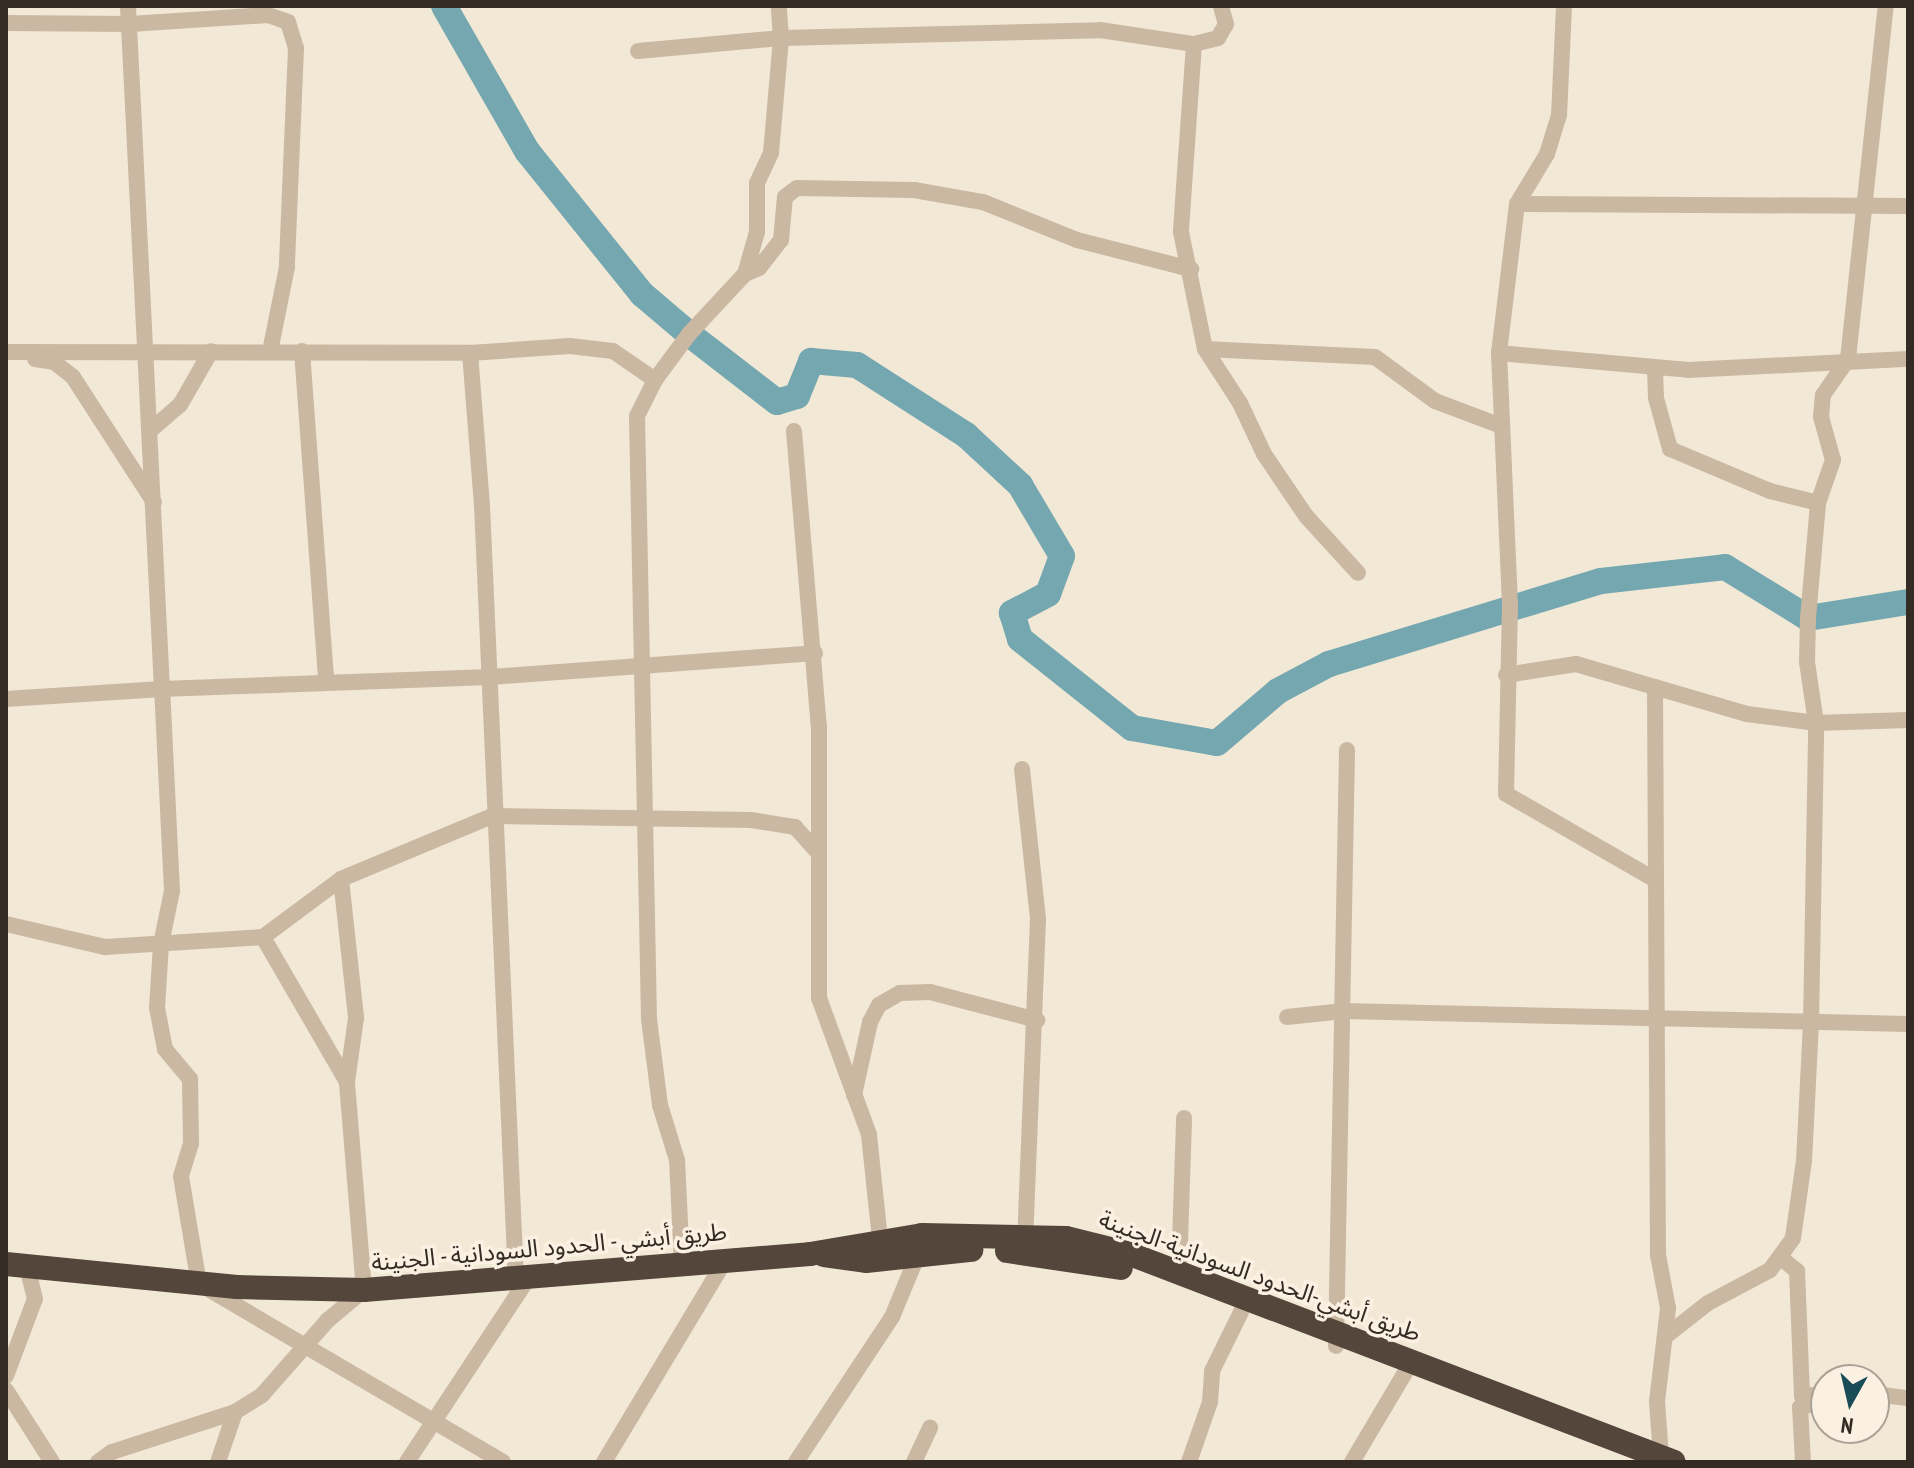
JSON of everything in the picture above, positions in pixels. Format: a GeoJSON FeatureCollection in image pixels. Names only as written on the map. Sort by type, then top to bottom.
{"type":"FeatureCollection","features":[{"type":"Feature","properties":{"kind":"highway","name":"طريق أبشي-الحدود السودانية-الجنينة"},"geometry":{"type":"LineString","coordinates":[[810,1254],[880,1239],[921,1244],[1093,1243],[1179,1272],[1336,1340],[1659,1460]]}},
{"type":"Feature","properties":{"kind":"highway"},"geometry":{"type":"LineString","coordinates":[[1027,1241],[1126,1269],[1241,1312],[1336,1340],[1406,1371],[1659,1460]]}},
{"type":"Feature","properties":{"kind":"highway"},"geometry":{"type":"LineString","coordinates":[[810,1254],[866,1261],[921,1244]]}},
{"type":"Feature","properties":{"kind":"highway","name":"طريق أبشي - الحدود السودانية - الجنينة"},"geometry":{"type":"LineString","coordinates":[[16,1265],[199,1284],[364,1290],[522,1280],[810,1254]]}},
{"type":"Feature","properties":{"kind":"street"},"geometry":{"type":"LineString","coordinates":[[128,6],[152,429],[172,891],[161,944],[157,1008],[165,1049],[190,1079],[191,1143],[181,1176],[199,1284],[310,1346],[503,1462]]}},
{"type":"Feature","properties":{"kind":"street"},"geometry":{"type":"LineString","coordinates":[[682,1265],[677,1160],[660,1105],[649,1019],[648,819],[637,416],[655,380],[745,274],[757,232],[757,183],[771,153],[781,38],[779,6]]}},
{"type":"Feature","properties":{"kind":"street"},"geometry":{"type":"LineString","coordinates":[[638,51],[781,38],[1100,30],[1194,44],[1218,38],[1226,24],[1221,6]]}},
{"type":"Feature","properties":{"kind":"street"},"geometry":{"type":"LineString","coordinates":[[1564,6],[1556,134],[1517,204],[1499,353],[1499,425],[1510,604],[1506,675],[1506,794],[1654,879]]}},
{"type":"Feature","properties":{"kind":"street"},"geometry":{"type":"LineString","coordinates":[[1666,1336],[1781,1258],[1793,1238],[1804,1161],[1811,1024],[1816,723],[1807,662],[1818,503],[1833,460],[1821,417],[1823,395],[1848,359],[1886,6]]}},
{"type":"Feature","properties":{"kind":"street"},"geometry":{"type":"LineString","coordinates":[[6,23],[130,24],[268,15],[288,22],[296,48],[287,267],[270,351]]}},
{"type":"Feature","properties":{"kind":"street"},"geometry":{"type":"LineString","coordinates":[[1194,44],[1181,232],[1205,349],[1272,467],[1306,516],[1358,573]]}},
{"type":"Feature","properties":{"kind":"street"},"geometry":{"type":"LineString","coordinates":[[745,274],[759,268],[781,240],[785,197],[797,188],[914,190],[983,202],[1077,240],[1191,269]]}},
{"type":"Feature","properties":{"kind":"street"},"geometry":{"type":"LineString","coordinates":[[1517,204],[1908,206]]}},
{"type":"Feature","properties":{"kind":"street"},"geometry":{"type":"LineString","coordinates":[[6,352],[470,353],[570,346],[613,351],[655,380]]}},
{"type":"Feature","properties":{"kind":"street"},"geometry":{"type":"LineString","coordinates":[[1205,349],[1375,357],[1435,401],[1499,425]]}},
{"type":"Feature","properties":{"kind":"street"},"geometry":{"type":"LineString","coordinates":[[152,429],[180,405],[211,351]]}},
{"type":"Feature","properties":{"kind":"street"},"geometry":{"type":"LineString","coordinates":[[302,351],[326,681]]}},
{"type":"Feature","properties":{"kind":"street"},"geometry":{"type":"LineString","coordinates":[[6,352],[54,362],[73,377],[154,502]]}},
{"type":"Feature","properties":{"kind":"street"},"geometry":{"type":"LineString","coordinates":[[407,1462],[522,1280],[492,816],[490,677],[470,353]]}},
{"type":"Feature","properties":{"kind":"street"},"geometry":{"type":"LineString","coordinates":[[1499,353],[1655,369],[1908,359]]}},
{"type":"Feature","properties":{"kind":"street"},"geometry":{"type":"LineString","coordinates":[[1655,369],[1656,398],[1670,449],[1770,491],[1818,503]]}},
{"type":"Feature","properties":{"kind":"street"},"geometry":{"type":"LineString","coordinates":[[794,431],[815,653],[819,998],[869,1135],[880,1239]]}},
{"type":"Feature","properties":{"kind":"street"},"geometry":{"type":"LineString","coordinates":[[6,699],[326,681],[490,677],[815,653]]}},
{"type":"Feature","properties":{"kind":"street"},"geometry":{"type":"LineString","coordinates":[[1506,675],[1576,664],[1747,714],[1816,723],[1908,720]]}},
{"type":"Feature","properties":{"kind":"street"},"geometry":{"type":"LineString","coordinates":[[1655,687],[1658,1255],[1668,1308],[1657,1401],[1659,1460]]}},
{"type":"Feature","properties":{"kind":"street"},"geometry":{"type":"LineString","coordinates":[[1336,1340],[1347,750]]}},
{"type":"Feature","properties":{"kind":"street"},"geometry":{"type":"LineString","coordinates":[[1022,769],[1038,919],[1037,1020],[1027,1241]]}},
{"type":"Feature","properties":{"kind":"street"},"geometry":{"type":"LineString","coordinates":[[6,924],[105,947],[263,937],[341,879],[492,816],[751,820],[795,827],[819,854]]}},
{"type":"Feature","properties":{"kind":"street"},"geometry":{"type":"LineString","coordinates":[[109,1459],[235,1412],[262,1395],[310,1346],[328,1320],[364,1290],[347,1082],[356,1018],[341,879]]}},
{"type":"Feature","properties":{"kind":"street"},"geometry":{"type":"LineString","coordinates":[[263,937],[347,1082]]}},
{"type":"Feature","properties":{"kind":"street"},"geometry":{"type":"LineString","coordinates":[[854,1098],[870,1022],[879,1005],[900,993],[974,1001],[1037,1020]]}},
{"type":"Feature","properties":{"kind":"street"},"geometry":{"type":"LineString","coordinates":[[1287,1017],[1344,1011],[1908,1024]]}},
{"type":"Feature","properties":{"kind":"street"},"geometry":{"type":"LineString","coordinates":[[1179,1272],[1184,1118]]}},
{"type":"Feature","properties":{"kind":"street"},"geometry":{"type":"LineString","coordinates":[[796,1462],[892,1317],[921,1244]]}},
{"type":"Feature","properties":{"kind":"street"},"geometry":{"type":"LineString","coordinates":[[1781,1258],[1797,1271],[1802,1396],[1810,1395]]}},
{"type":"Feature","properties":{"kind":"street"},"geometry":{"type":"LineString","coordinates":[[604,1462],[725,1261]]}},
{"type":"Feature","properties":{"kind":"street"},"geometry":{"type":"LineString","coordinates":[[6,1376],[35,1299],[16,1265]]}},
{"type":"Feature","properties":{"kind":"street"},"geometry":{"type":"LineString","coordinates":[[1189,1462],[1210,1402],[1212,1371],[1241,1312]]}},
{"type":"Feature","properties":{"kind":"street"},"geometry":{"type":"LineString","coordinates":[[1352,1462],[1406,1371]]}},
{"type":"Feature","properties":{"kind":"street"},"geometry":{"type":"LineString","coordinates":[[6,1390],[52,1462]]}},
{"type":"Feature","properties":{"kind":"street"},"geometry":{"type":"LineString","coordinates":[[1803,1462],[1800,1407],[1810,1405]]}},
{"type":"Feature","properties":{"kind":"street"},"geometry":{"type":"LineString","coordinates":[[218,1462],[235,1412]]}},
{"type":"Feature","properties":{"kind":"street"},"geometry":{"type":"LineString","coordinates":[[914,1462],[930,1427]]}},
{"type":"Feature","properties":{"kind":"street"},"geometry":{"type":"LineString","coordinates":[[796,1462],[806,1462]]}},
{"type":"Feature","properties":{"kind":"waterway"},"geometry":{"type":"LineString","coordinates":[[444,6],[527,151],[642,294],[689,334],[777,402],[797,396],[811,361],[857,365],[966,435],[1020,485],[1062,556],[1048,594],[1012,613],[1020,639],[1132,728],[1217,743],[1278,691],[1329,664],[1601,581],[1725,567],[1808,618],[1908,602]]}}]}
